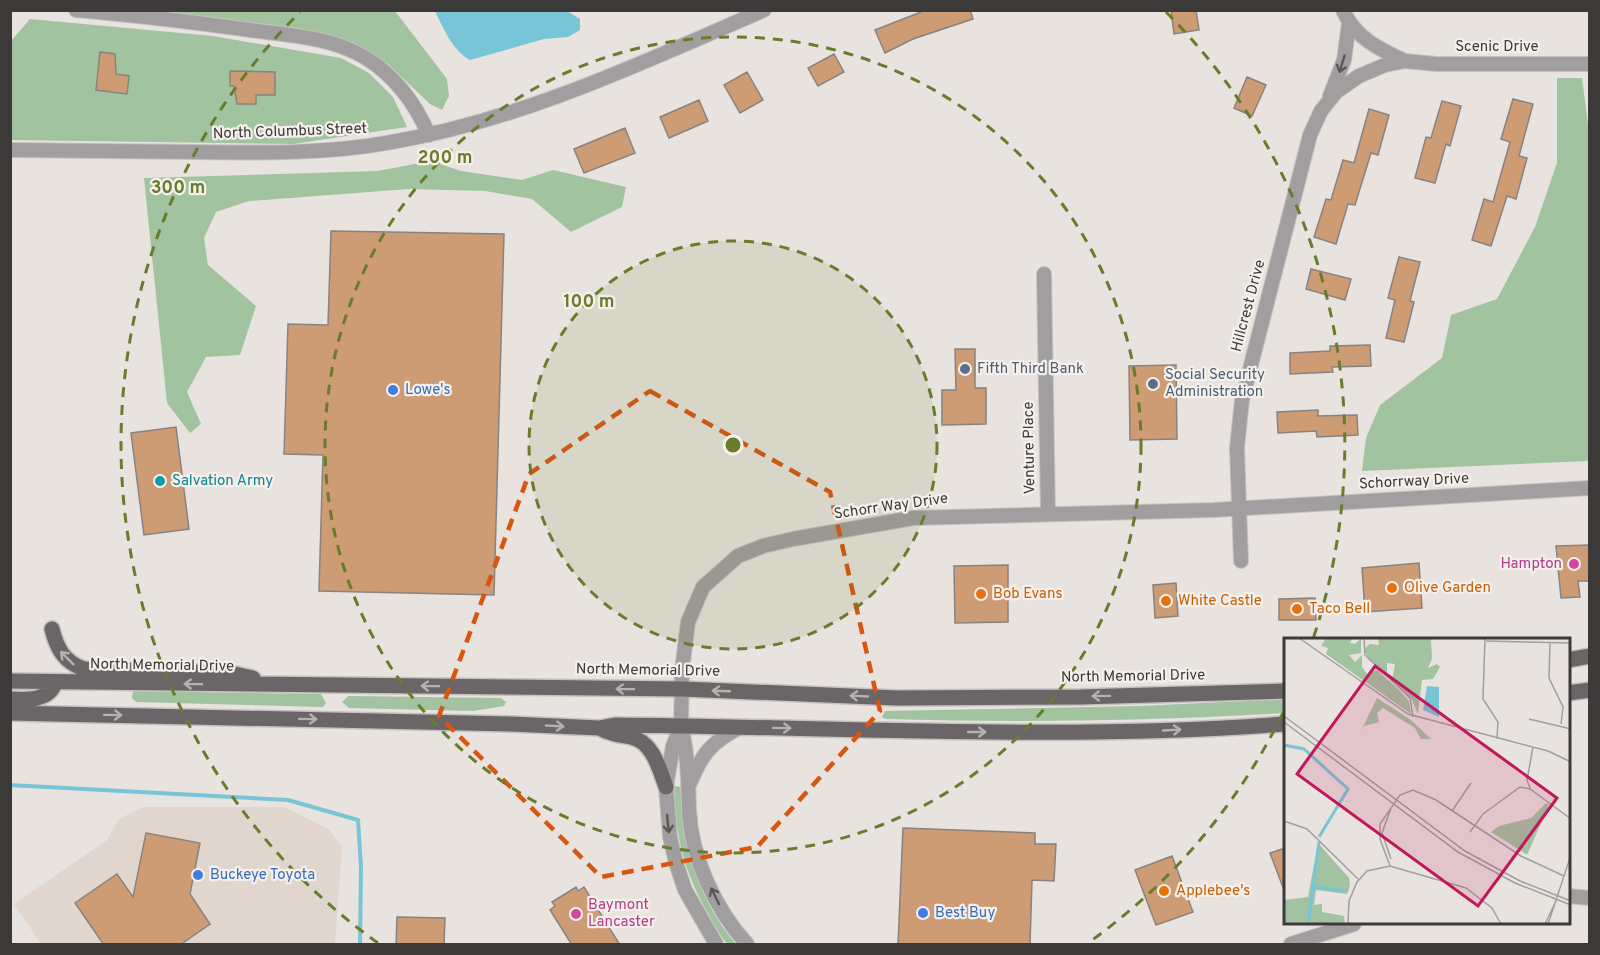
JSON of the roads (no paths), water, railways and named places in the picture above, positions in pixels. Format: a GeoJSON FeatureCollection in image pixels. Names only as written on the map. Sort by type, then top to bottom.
{"type":"FeatureCollection","features":[{"type":"Feature","properties":{"kind":"main road"},"geometry":{"type":"LineString","coordinates":[[52,628],[63,655],[68,661],[84,669],[230,673],[288,685]]}},
{"type":"Feature","properties":{"kind":"main road"},"geometry":{"type":"LineString","coordinates":[[1570,660],[1590,656]]}},
{"type":"Feature","properties":{"kind":"main road","name":"North Memorial Drive"},"geometry":{"type":"LineString","coordinates":[[10,681],[683,689],[897,698],[1080,697],[1284,691]]}},
{"type":"Feature","properties":{"kind":"main road"},"geometry":{"type":"LineString","coordinates":[[10,699],[36,699],[46,695],[55,683]]}},
{"type":"Feature","properties":{"kind":"main road"},"geometry":{"type":"LineString","coordinates":[[1570,693],[1590,690]]}},
{"type":"Feature","properties":{"kind":"main road"},"geometry":{"type":"LineString","coordinates":[[10,713],[599,728],[615,725],[1070,732],[1284,724]]}},
{"type":"Feature","properties":{"kind":"main road"},"geometry":{"type":"LineString","coordinates":[[599,728],[613,735],[638,739],[653,755],[666,787]]}},
{"type":"Feature","properties":{"kind":"street"},"geometry":{"type":"LineString","coordinates":[[76,10],[152,17],[290,36],[348,49],[366,58],[397,83],[420,115],[429,135]]}},
{"type":"Feature","properties":{"kind":"street","name":"North Columbus Street"},"geometry":{"type":"LineString","coordinates":[[10,150],[287,152],[344,149],[429,135],[510,112],[586,85],[764,10]]}},
{"type":"Feature","properties":{"kind":"street","name":"Scenic Drive"},"geometry":{"type":"LineString","coordinates":[[1349,22],[1377,48],[1405,61],[1436,64],[1590,64]]}},
{"type":"Feature","properties":{"kind":"street","name":"Hillcrest Drive"},"geometry":{"type":"LineString","coordinates":[[1241,561],[1238,448],[1242,400],[1310,135],[1327,102],[1344,60],[1349,22]]}},
{"type":"Feature","properties":{"kind":"street","name":"Scenic Drive"},"geometry":{"type":"LineString","coordinates":[[1359,76],[1405,61]]}},
{"type":"Feature","properties":{"kind":"street","name":"Hillcrest Drive"},"geometry":{"type":"LineString","coordinates":[[1327,102],[1359,76]]}},
{"type":"Feature","properties":{"kind":"street","name":"Venture Place"},"geometry":{"type":"LineString","coordinates":[[1044,274],[1048,514]]}},
{"type":"Feature","properties":{"kind":"street","name":"Schorrway Drive"},"geometry":{"type":"LineString","coordinates":[[1240,508],[1590,488]]}},
{"type":"Feature","properties":{"kind":"street","name":"Schorr Way Drive"},"geometry":{"type":"LineString","coordinates":[[681,726],[684,643],[694,604],[703,587],[738,556],[772,543],[913,518],[1240,508]]}},
{"type":"Feature","properties":{"kind":"street"},"geometry":{"type":"LineString","coordinates":[[681,726],[686,744],[691,819],[703,869],[723,913],[747,945]]}},
{"type":"Feature","properties":{"kind":"street"},"geometry":{"type":"LineString","coordinates":[[681,726],[673,746],[666,787],[670,837],[685,890],[716,945]]}},
{"type":"Feature","properties":{"kind":"street"},"geometry":{"type":"LineString","coordinates":[[690,783],[706,750],[714,741],[740,727]]}},
{"type":"Feature","properties":{"kind":"street"},"geometry":{"type":"LineString","coordinates":[[1570,896],[1590,898]]}},
{"type":"Feature","properties":{"kind":"street"},"geometry":{"type":"LineString","coordinates":[[1291,945],[1351,925]]}},
{"type":"Feature","properties":{"kind":"water"},"geometry":{"type":"Polygon","coordinates":[[[435,11],[567,11],[580,19],[580,30],[568,37],[544,39],[470,60],[458,51],[435,11]]]}},
{"type":"Feature","properties":{"kind":"waterway"},"geometry":{"type":"LineString","coordinates":[[10,785],[288,800],[358,820],[361,867],[360,944]]}},
{"type":"Feature","properties":{"kind":"place","name":"Fifth Third Bank"},"geometry":{"type":"Point","coordinates":[965,369]}},
{"type":"Feature","properties":{"kind":"place","name":"Social Security Administration"},"geometry":{"type":"Point","coordinates":[1153,384]}},
{"type":"Feature","properties":{"kind":"place","name":"Lowe's"},"geometry":{"type":"Point","coordinates":[393,390]}},
{"type":"Feature","properties":{"kind":"place","name":"Salvation Army"},"geometry":{"type":"Point","coordinates":[160,481]}},
{"type":"Feature","properties":{"kind":"place","name":"Hampton"},"geometry":{"type":"Point","coordinates":[1574,564]}},
{"type":"Feature","properties":{"kind":"place","name":"Olive Garden"},"geometry":{"type":"Point","coordinates":[1392,588]}},
{"type":"Feature","properties":{"kind":"place","name":"Bob Evans"},"geometry":{"type":"Point","coordinates":[981,594]}},
{"type":"Feature","properties":{"kind":"place","name":"White Castle"},"geometry":{"type":"Point","coordinates":[1166,601]}},
{"type":"Feature","properties":{"kind":"place","name":"Taco Bell"},"geometry":{"type":"Point","coordinates":[1297,609]}},
{"type":"Feature","properties":{"kind":"place","name":"Buckeye Toyota"},"geometry":{"type":"Point","coordinates":[198,875]}},
{"type":"Feature","properties":{"kind":"place","name":"Applebee's"},"geometry":{"type":"Point","coordinates":[1164,891]}},
{"type":"Feature","properties":{"kind":"place","name":"Best Buy"},"geometry":{"type":"Point","coordinates":[923,913]}},
{"type":"Feature","properties":{"kind":"place","name":"Baymont Lancaster"},"geometry":{"type":"Point","coordinates":[576,914]}}]}
